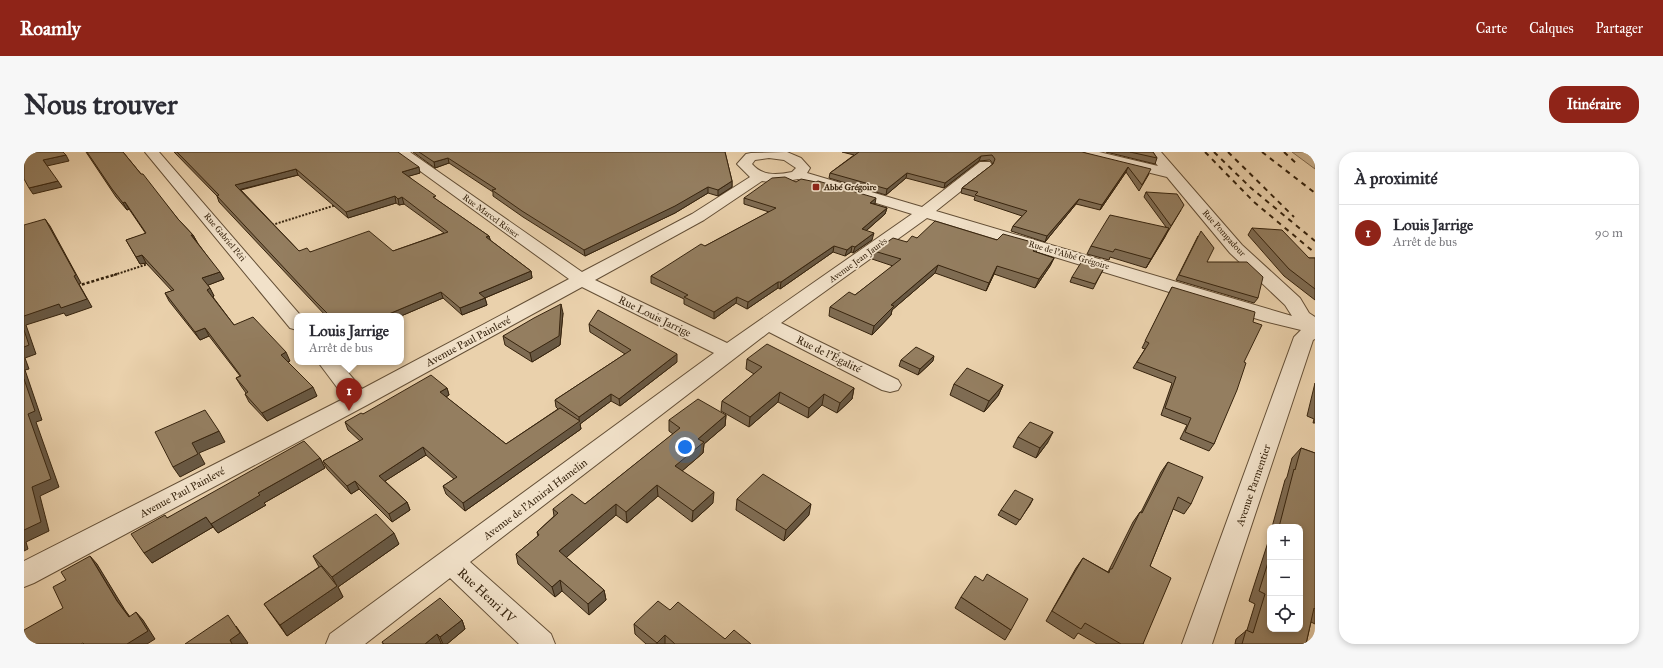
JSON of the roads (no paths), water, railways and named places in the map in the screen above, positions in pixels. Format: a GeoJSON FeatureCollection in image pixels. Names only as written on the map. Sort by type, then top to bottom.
{"type":"FeatureCollection","features":[{"type":"Feature","properties":{"kind":"street","name":"Rue Gabriel Péri"},"geometry":{"type":"LineString","coordinates":[[152,152],[294,320]]}},
{"type":"Feature","properties":{"kind":"street","name":"Rue Marcel Risser"},"geometry":{"type":"LineString","coordinates":[[401,152],[581,280]]}},
{"type":"Feature","properties":{"kind":"street"},"geometry":{"type":"LineString","coordinates":[[1082,152],[1173,174]]}},
{"type":"Feature","properties":{"kind":"street","name":"Rue Pompadour"},"geometry":{"type":"LineString","coordinates":[[1154,152],[1236,249],[1293,302],[1302,317],[1315,327]]}},
{"type":"Feature","properties":{"kind":"street"},"geometry":{"type":"LineString","coordinates":[[745,154],[792,154],[800,162],[803,168],[799,175],[774,179],[759,177],[748,171],[744,164],[745,154]]}},
{"type":"Feature","properties":{"kind":"street","name":"Avenue Jean Jaurès"},"geometry":{"type":"LineString","coordinates":[[728,352],[924,213],[985,164]]}},
{"type":"Feature","properties":{"kind":"street","name":"Rue de l'Abbé Grégoire"},"geometry":{"type":"LineString","coordinates":[[799,175],[1271,317],[1315,327]]}},
{"type":"Feature","properties":{"kind":"street","name":"Avenue Paul Painlevé"},"geometry":{"type":"LineString","coordinates":[[24,575],[359,400],[698,217],[759,177]]}},
{"type":"Feature","properties":{"kind":"street","name":"Rue Louis Jarrige"},"geometry":{"type":"LineString","coordinates":[[581,280],[728,352]]}},
{"type":"Feature","properties":{"kind":"street","name":"Rue de l'Égalité"},"geometry":{"type":"LineString","coordinates":[[768,324],[890,385]]}},
{"type":"Feature","properties":{"kind":"street","name":"Avenue Parmentier"},"geometry":{"type":"LineString","coordinates":[[1197,644],[1304,337],[1315,331]]}},
{"type":"Feature","properties":{"kind":"street","name":"Avenue de l'Amiral Hamelin"},"geometry":{"type":"LineString","coordinates":[[341,644],[728,352]]}},
{"type":"Feature","properties":{"kind":"street"},"geometry":{"type":"LineString","coordinates":[[330,365],[359,400]]}},
{"type":"Feature","properties":{"kind":"street","name":"Rue Henri IV"},"geometry":{"type":"LineString","coordinates":[[451,562],[540,644]]}},
{"type":"Feature","properties":{"kind":"railway"},"geometry":{"type":"LineString","coordinates":[[1205,152],[1254,202],[1315,253]]}},
{"type":"Feature","properties":{"kind":"railway"},"geometry":{"type":"LineString","coordinates":[[1214,152],[1251,188],[1315,241]]}},
{"type":"Feature","properties":{"kind":"railway"},"geometry":{"type":"LineString","coordinates":[[1228,152],[1294,217]]}},
{"type":"Feature","properties":{"kind":"railway"},"geometry":{"type":"LineString","coordinates":[[1262,152],[1315,193]]}},
{"type":"Feature","properties":{"kind":"railway"},"geometry":{"type":"LineString","coordinates":[[1284,152],[1297,164]]}},
{"type":"Feature","properties":{"kind":"place","name":"Abbé Grégoire"},"geometry":{"type":"Point","coordinates":[816,187]}},
{"type":"Feature","properties":{"kind":"place","name":"Louis Jarrige"},"geometry":{"type":"Point","coordinates":[349,411]}}]}
